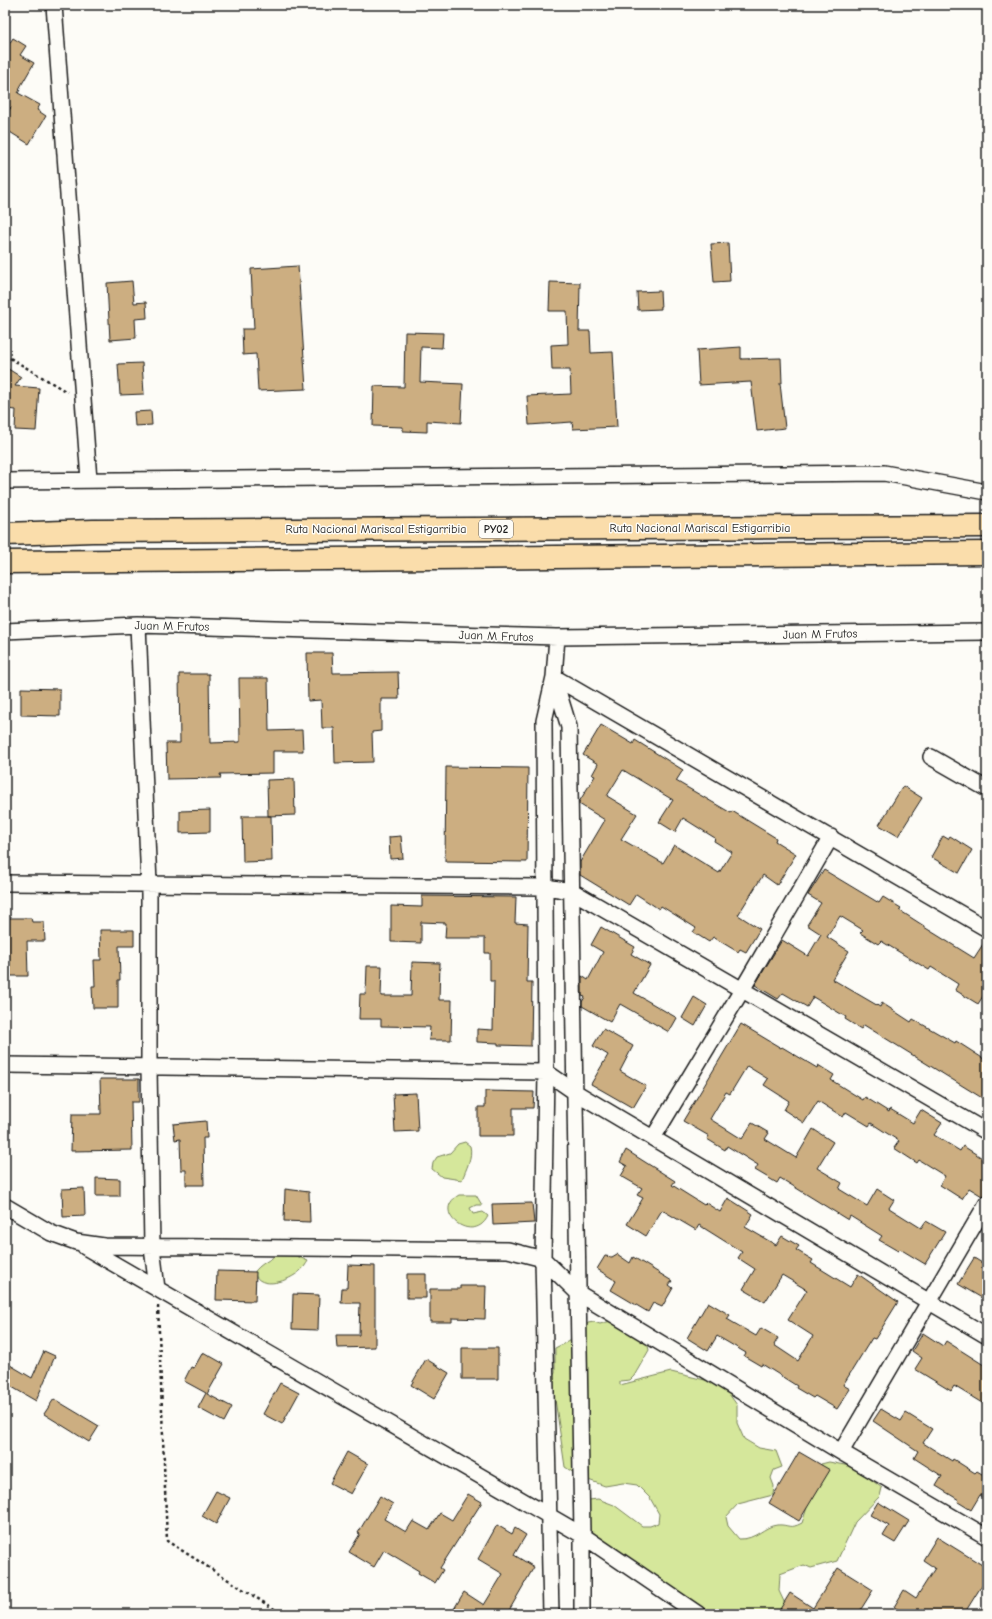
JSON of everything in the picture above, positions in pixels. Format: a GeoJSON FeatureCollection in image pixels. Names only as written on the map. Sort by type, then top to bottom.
{"type":"FeatureCollection","features":[{"type":"Feature","properties":{"kind":"highway","name":"Ruta Nacional Mariscal Estigarribia"},"geometry":{"type":"LineString","coordinates":[[5,534],[93,531],[987,526]]}},
{"type":"Feature","properties":{"kind":"highway"},"geometry":{"type":"LineString","coordinates":[[5,562],[987,553]]}},
{"type":"Feature","properties":{"kind":"street"},"geometry":{"type":"LineString","coordinates":[[54,5],[89,480]]}},
{"type":"Feature","properties":{"kind":"street"},"geometry":{"type":"LineString","coordinates":[[5,481],[884,473],[987,492]]}},
{"type":"Feature","properties":{"kind":"street"},"geometry":{"type":"LineString","coordinates":[[138,625],[149,884],[149,1068],[152,1247],[157,1288]]}},
{"type":"Feature","properties":{"kind":"street","name":"Juan M Frutos"},"geometry":{"type":"LineString","coordinates":[[5,631],[138,625],[557,637],[987,632]]}},
{"type":"Feature","properties":{"kind":"street"},"geometry":{"type":"LineString","coordinates":[[551,1614],[550,1515],[543,1260],[546,1072],[544,721],[554,677],[557,637]]}},
{"type":"Feature","properties":{"kind":"street"},"geometry":{"type":"LineString","coordinates":[[554,677],[987,929]]}},
{"type":"Feature","properties":{"kind":"street"},"geometry":{"type":"LineString","coordinates":[[554,677],[569,727],[576,1092],[582,1614]]}},
{"type":"Feature","properties":{"kind":"street"},"geometry":{"type":"LineString","coordinates":[[931,757],[987,789]]}},
{"type":"Feature","properties":{"kind":"street"},"geometry":{"type":"LineString","coordinates":[[653,1138],[742,990],[831,837]]}},
{"type":"Feature","properties":{"kind":"street"},"geometry":{"type":"LineString","coordinates":[[5,883],[545,887],[572,891],[987,1132]]}},
{"type":"Feature","properties":{"kind":"street"},"geometry":{"type":"LineString","coordinates":[[5,1065],[546,1072],[576,1092],[987,1336]]}},
{"type":"Feature","properties":{"kind":"street"},"geometry":{"type":"LineString","coordinates":[[841,1452],[987,1203]]}},
{"type":"Feature","properties":{"kind":"street"},"geometry":{"type":"LineString","coordinates":[[5,1206],[51,1233],[76,1242],[550,1515],[698,1614]]}},
{"type":"Feature","properties":{"kind":"street"},"geometry":{"type":"LineString","coordinates":[[76,1242],[104,1246],[152,1247],[508,1250],[543,1260],[578,1293],[841,1452],[987,1537]]}},
{"type":"Feature","properties":{"kind":"path"},"geometry":{"type":"LineString","coordinates":[[5,355],[83,402]]}},
{"type":"Feature","properties":{"kind":"path"},"geometry":{"type":"LineString","coordinates":[[157,1288],[166,1541],[282,1614]]}},
{"type":"Feature","properties":{"kind":"green space"},"geometry":{"type":"Polygon","coordinates":[[[465,1142],[470,1146],[471,1154],[462,1180],[442,1177],[432,1169],[433,1163],[437,1157],[450,1153],[458,1144],[465,1142]]]}},
{"type":"Feature","properties":{"kind":"green space"},"geometry":{"type":"Polygon","coordinates":[[[459,1195],[476,1195],[482,1205],[476,1205],[470,1208],[473,1214],[483,1212],[488,1216],[482,1224],[473,1228],[465,1227],[457,1223],[451,1217],[449,1210],[451,1202],[459,1195]]]}},
{"type":"Feature","properties":{"kind":"green space"},"geometry":{"type":"Polygon","coordinates":[[[279,1253],[292,1254],[308,1261],[300,1271],[289,1278],[276,1282],[263,1282],[254,1273],[262,1265],[279,1253]]]}},
{"type":"Feature","properties":{"kind":"green space"},"geometry":{"type":"Polygon","coordinates":[[[614,1320],[646,1339],[649,1350],[634,1376],[630,1380],[620,1381],[620,1385],[671,1372],[722,1384],[737,1405],[737,1423],[744,1439],[759,1448],[776,1451],[782,1467],[774,1470],[771,1478],[774,1486],[773,1495],[738,1504],[726,1517],[728,1526],[739,1539],[745,1539],[772,1526],[792,1526],[802,1523],[821,1464],[829,1462],[855,1467],[882,1488],[880,1496],[855,1522],[837,1561],[811,1568],[804,1565],[780,1574],[779,1591],[786,1606],[780,1614],[696,1614],[580,1542],[589,1500],[598,1499],[614,1505],[642,1526],[650,1526],[658,1523],[659,1514],[650,1498],[637,1485],[623,1483],[605,1486],[580,1477],[565,1467],[555,1399],[552,1396],[549,1383],[555,1373],[555,1348],[569,1341],[573,1335],[584,1329],[588,1323],[594,1322],[600,1324],[614,1320]]]}},
{"type":"Feature","properties":{"kind":"building"},"geometry":{"type":"Polygon","coordinates":[[[13,38],[26,46],[20,55],[34,63],[18,93],[40,105],[37,110],[46,116],[29,144],[5,129],[5,117],[11,107],[5,115],[5,50],[13,38]]]}},
{"type":"Feature","properties":{"kind":"building"},"geometry":{"type":"Polygon","coordinates":[[[728,243],[730,281],[714,282],[711,244],[728,243]]]}},
{"type":"Feature","properties":{"kind":"building"},"geometry":{"type":"Polygon","coordinates":[[[298,266],[306,389],[258,391],[256,354],[243,355],[242,329],[254,329],[251,269],[298,266]]]}},
{"type":"Feature","properties":{"kind":"building"},"geometry":{"type":"Polygon","coordinates":[[[132,281],[134,303],[146,302],[147,318],[135,319],[136,338],[110,340],[107,283],[132,281]]]}},
{"type":"Feature","properties":{"kind":"building"},"geometry":{"type":"Polygon","coordinates":[[[550,282],[580,283],[579,331],[590,331],[591,353],[613,352],[617,427],[573,429],[572,422],[529,425],[527,396],[571,394],[570,370],[552,370],[551,345],[568,344],[567,311],[549,311],[550,282]]]}},
{"type":"Feature","properties":{"kind":"building"},"geometry":{"type":"Polygon","coordinates":[[[660,291],[661,309],[638,310],[637,292],[660,291]]]}},
{"type":"Feature","properties":{"kind":"building"},"geometry":{"type":"Polygon","coordinates":[[[405,332],[443,333],[442,348],[421,347],[420,382],[463,384],[461,423],[427,421],[427,432],[403,431],[403,427],[373,426],[374,386],[404,387],[405,332]]]}},
{"type":"Feature","properties":{"kind":"building"},"geometry":{"type":"Polygon","coordinates":[[[741,347],[741,359],[781,358],[782,383],[780,383],[785,428],[757,431],[751,382],[699,385],[697,350],[741,347]]]}},
{"type":"Feature","properties":{"kind":"building"},"geometry":{"type":"Polygon","coordinates":[[[142,363],[144,394],[120,395],[118,364],[142,363]]]}},
{"type":"Feature","properties":{"kind":"building"},"geometry":{"type":"Polygon","coordinates":[[[5,367],[21,377],[15,386],[39,388],[36,431],[15,430],[16,410],[6,409],[7,398],[5,401],[5,367]]]}},
{"type":"Feature","properties":{"kind":"building"},"geometry":{"type":"Polygon","coordinates":[[[151,411],[152,425],[135,426],[134,412],[151,411]]]}},
{"type":"Feature","properties":{"kind":"building"},"geometry":{"type":"Polygon","coordinates":[[[307,653],[332,653],[333,673],[398,672],[399,699],[381,699],[381,731],[372,732],[373,762],[335,763],[334,728],[322,728],[321,700],[308,701],[307,653]]]}},
{"type":"Feature","properties":{"kind":"building"},"geometry":{"type":"Polygon","coordinates":[[[179,674],[209,674],[210,743],[240,742],[239,678],[268,678],[269,731],[302,730],[303,751],[273,751],[273,773],[220,774],[221,778],[167,779],[166,743],[180,743],[179,674]]]}},
{"type":"Feature","properties":{"kind":"building"},"geometry":{"type":"Polygon","coordinates":[[[21,688],[60,689],[60,716],[21,715],[21,688]]]}},
{"type":"Feature","properties":{"kind":"building"},"geometry":{"type":"Polygon","coordinates":[[[601,725],[633,744],[635,740],[683,770],[676,781],[731,813],[732,811],[776,838],[775,841],[796,854],[777,885],[763,875],[738,915],[760,929],[746,952],[740,949],[738,952],[713,937],[709,942],[693,932],[696,928],[661,906],[659,909],[636,894],[629,905],[580,875],[580,862],[605,820],[579,804],[595,776],[592,775],[598,764],[583,755],[601,725]],[[623,770],[607,796],[637,814],[621,839],[663,863],[674,845],[719,873],[732,852],[714,841],[715,838],[683,818],[675,832],[659,822],[673,800],[623,770]]]}},
{"type":"Feature","properties":{"kind":"building"},"geometry":{"type":"Polygon","coordinates":[[[446,767],[528,768],[527,862],[445,861],[446,767]]]}},
{"type":"Feature","properties":{"kind":"building"},"geometry":{"type":"Polygon","coordinates":[[[294,779],[295,815],[268,816],[267,780],[294,779]]]}},
{"type":"Feature","properties":{"kind":"building"},"geometry":{"type":"Polygon","coordinates":[[[903,786],[922,798],[898,836],[879,825],[903,786]]]}},
{"type":"Feature","properties":{"kind":"building"},"geometry":{"type":"Polygon","coordinates":[[[210,810],[210,832],[180,833],[180,811],[210,810]]]}},
{"type":"Feature","properties":{"kind":"building"},"geometry":{"type":"Polygon","coordinates":[[[242,816],[271,816],[272,861],[243,862],[242,816]]]}},
{"type":"Feature","properties":{"kind":"building"},"geometry":{"type":"Polygon","coordinates":[[[401,836],[403,858],[390,859],[389,837],[401,836]]]}},
{"type":"Feature","properties":{"kind":"building"},"geometry":{"type":"Polygon","coordinates":[[[943,836],[948,839],[950,836],[972,850],[959,873],[931,857],[943,836]]]}},
{"type":"Feature","properties":{"kind":"building"},"geometry":{"type":"Polygon","coordinates":[[[824,870],[879,903],[883,897],[901,908],[899,910],[924,927],[974,958],[987,938],[987,990],[978,1004],[955,990],[958,984],[931,967],[929,970],[881,941],[878,944],[860,933],[863,930],[840,916],[827,937],[849,951],[832,979],[880,1007],[882,1003],[911,1022],[913,1019],[955,1043],[956,1041],[987,1061],[987,1101],[864,1025],[861,1029],[845,1019],[846,1017],[813,997],[807,1007],[783,993],[778,999],[755,985],[782,940],[808,956],[821,934],[807,925],[821,903],[808,895],[824,870]]]}},
{"type":"Feature","properties":{"kind":"building"},"geometry":{"type":"Polygon","coordinates":[[[422,896],[516,897],[515,923],[528,924],[527,982],[532,982],[531,1046],[498,1045],[498,1043],[477,1042],[477,1029],[493,1030],[494,981],[490,981],[490,953],[485,953],[485,938],[445,938],[446,923],[421,922],[421,943],[391,942],[391,906],[422,907],[422,896]]]}},
{"type":"Feature","properties":{"kind":"building"},"geometry":{"type":"Polygon","coordinates":[[[5,918],[31,918],[32,922],[44,922],[45,941],[27,941],[28,976],[5,976],[5,918]]]}},
{"type":"Feature","properties":{"kind":"building"},"geometry":{"type":"Polygon","coordinates":[[[601,927],[635,947],[631,954],[650,965],[634,993],[677,1018],[669,1032],[620,1004],[610,1022],[582,1006],[582,1002],[585,997],[582,996],[582,976],[588,980],[603,952],[591,945],[601,927]]]}},
{"type":"Feature","properties":{"kind":"building"},"geometry":{"type":"Polygon","coordinates":[[[100,930],[134,930],[134,946],[119,946],[120,980],[118,980],[118,1008],[93,1008],[92,986],[95,986],[94,960],[101,960],[100,930]]]}},
{"type":"Feature","properties":{"kind":"building"},"geometry":{"type":"Polygon","coordinates":[[[412,962],[440,963],[439,1000],[452,1000],[451,1040],[429,1040],[430,1027],[381,1026],[381,1019],[359,1019],[360,994],[366,994],[367,966],[382,966],[381,996],[411,996],[412,962]]]}},
{"type":"Feature","properties":{"kind":"building"},"geometry":{"type":"Polygon","coordinates":[[[694,997],[707,1005],[695,1026],[682,1018],[694,997]]]}},
{"type":"Feature","properties":{"kind":"building"},"geometry":{"type":"Polygon","coordinates":[[[741,1024],[817,1068],[818,1065],[834,1075],[831,1080],[863,1100],[865,1097],[889,1112],[890,1109],[913,1123],[921,1110],[942,1123],[934,1135],[960,1151],[963,1146],[987,1161],[987,1194],[982,1196],[969,1188],[962,1199],[940,1185],[945,1176],[919,1160],[917,1163],[894,1148],[899,1141],[871,1123],[869,1126],[846,1112],[843,1117],[818,1101],[804,1123],[784,1110],[789,1101],[764,1085],[768,1079],[747,1066],[730,1094],[726,1092],[710,1119],[742,1139],[752,1123],[769,1133],[765,1139],[796,1158],[813,1129],[833,1142],[817,1168],[842,1183],[839,1189],[867,1206],[877,1189],[894,1200],[889,1208],[921,1228],[926,1221],[945,1232],[925,1264],[900,1249],[898,1251],[879,1240],[882,1236],[850,1216],[848,1220],[780,1178],[777,1183],[755,1170],[758,1165],[727,1146],[725,1150],[707,1139],[709,1136],[683,1121],[741,1024]]]}},
{"type":"Feature","properties":{"kind":"building"},"geometry":{"type":"Polygon","coordinates":[[[603,1029],[633,1046],[620,1071],[646,1086],[633,1108],[591,1084],[608,1055],[593,1046],[603,1029]]]}},
{"type":"Feature","properties":{"kind":"building"},"geometry":{"type":"Polygon","coordinates":[[[100,1079],[139,1079],[139,1102],[131,1102],[132,1150],[71,1151],[72,1114],[101,1114],[100,1079]]]}},
{"type":"Feature","properties":{"kind":"building"},"geometry":{"type":"Polygon","coordinates":[[[485,1091],[534,1092],[533,1108],[513,1108],[513,1136],[478,1136],[478,1107],[485,1107],[485,1091]]]}},
{"type":"Feature","properties":{"kind":"building"},"geometry":{"type":"Polygon","coordinates":[[[416,1093],[418,1131],[395,1132],[393,1094],[416,1093]]]}},
{"type":"Feature","properties":{"kind":"building"},"geometry":{"type":"Polygon","coordinates":[[[206,1121],[207,1138],[203,1138],[204,1185],[186,1185],[186,1170],[181,1170],[180,1139],[175,1140],[173,1124],[206,1121]]]}},
{"type":"Feature","properties":{"kind":"building"},"geometry":{"type":"Polygon","coordinates":[[[626,1150],[675,1181],[672,1185],[704,1205],[706,1203],[720,1212],[728,1198],[753,1214],[745,1227],[776,1245],[782,1236],[799,1246],[796,1250],[813,1260],[811,1263],[850,1287],[858,1274],[898,1302],[875,1339],[872,1338],[843,1385],[850,1389],[837,1409],[815,1396],[813,1398],[796,1388],[797,1386],[762,1364],[761,1366],[744,1356],[746,1353],[717,1336],[708,1351],[687,1338],[708,1302],[730,1315],[727,1319],[756,1336],[761,1328],[778,1338],[774,1345],[798,1361],[813,1336],[788,1320],[807,1290],[782,1275],[765,1302],[743,1289],[755,1269],[738,1258],[742,1252],[699,1225],[696,1230],[662,1210],[646,1236],[627,1224],[643,1198],[637,1195],[642,1188],[621,1176],[627,1166],[620,1162],[626,1150]]]}},
{"type":"Feature","properties":{"kind":"building"},"geometry":{"type":"Polygon","coordinates":[[[96,1178],[120,1179],[120,1196],[96,1196],[96,1178]]]}},
{"type":"Feature","properties":{"kind":"building"},"geometry":{"type":"Polygon","coordinates":[[[84,1188],[85,1216],[63,1217],[62,1189],[84,1188]]]}},
{"type":"Feature","properties":{"kind":"building"},"geometry":{"type":"Polygon","coordinates":[[[285,1189],[309,1192],[310,1222],[284,1221],[285,1189]]]}},
{"type":"Feature","properties":{"kind":"building"},"geometry":{"type":"Polygon","coordinates":[[[532,1203],[534,1223],[493,1225],[492,1204],[532,1203]]]}},
{"type":"Feature","properties":{"kind":"building"},"geometry":{"type":"Polygon","coordinates":[[[617,1254],[630,1263],[633,1257],[672,1281],[669,1285],[673,1288],[662,1307],[653,1303],[648,1312],[611,1290],[616,1281],[597,1269],[605,1256],[612,1257],[617,1254]]]}},
{"type":"Feature","properties":{"kind":"building"},"geometry":{"type":"Polygon","coordinates":[[[974,1258],[987,1266],[987,1301],[958,1284],[974,1258]]]}},
{"type":"Feature","properties":{"kind":"building"},"geometry":{"type":"Polygon","coordinates":[[[348,1265],[375,1266],[375,1347],[337,1348],[336,1335],[359,1335],[360,1303],[341,1303],[342,1288],[347,1288],[348,1265]]]}},
{"type":"Feature","properties":{"kind":"building"},"geometry":{"type":"Polygon","coordinates":[[[217,1271],[256,1272],[255,1301],[216,1300],[217,1271]]]}},
{"type":"Feature","properties":{"kind":"building"},"geometry":{"type":"Polygon","coordinates":[[[407,1274],[426,1274],[426,1298],[407,1298],[407,1274]]]}},
{"type":"Feature","properties":{"kind":"building"},"geometry":{"type":"Polygon","coordinates":[[[460,1286],[486,1286],[485,1319],[452,1318],[452,1322],[430,1322],[430,1289],[460,1289],[460,1286]]]}},
{"type":"Feature","properties":{"kind":"building"},"geometry":{"type":"Polygon","coordinates":[[[293,1294],[319,1295],[318,1330],[292,1329],[293,1294]]]}},
{"type":"Feature","properties":{"kind":"building"},"geometry":{"type":"Polygon","coordinates":[[[923,1333],[943,1346],[946,1341],[987,1367],[987,1406],[954,1386],[951,1391],[915,1369],[922,1358],[912,1351],[923,1333]]]}},
{"type":"Feature","properties":{"kind":"building"},"geometry":{"type":"Polygon","coordinates":[[[462,1348],[498,1348],[498,1379],[462,1379],[462,1348]]]}},
{"type":"Feature","properties":{"kind":"building"},"geometry":{"type":"Polygon","coordinates":[[[44,1351],[55,1356],[36,1401],[5,1383],[5,1362],[32,1378],[44,1351]]]}},
{"type":"Feature","properties":{"kind":"building"},"geometry":{"type":"Polygon","coordinates":[[[203,1352],[224,1364],[207,1394],[232,1407],[224,1422],[198,1408],[206,1393],[184,1381],[191,1367],[194,1368],[203,1352]]]}},
{"type":"Feature","properties":{"kind":"building"},"geometry":{"type":"Polygon","coordinates":[[[426,1359],[449,1373],[434,1399],[411,1385],[426,1359]]]}},
{"type":"Feature","properties":{"kind":"building"},"geometry":{"type":"Polygon","coordinates":[[[280,1383],[299,1393],[282,1424],[263,1414],[280,1383]]]}},
{"type":"Feature","properties":{"kind":"building"},"geometry":{"type":"Polygon","coordinates":[[[54,1399],[99,1426],[89,1442],[44,1414],[54,1399]]]}},
{"type":"Feature","properties":{"kind":"building"},"geometry":{"type":"Polygon","coordinates":[[[881,1409],[901,1421],[906,1413],[932,1429],[923,1443],[952,1461],[953,1459],[975,1473],[977,1471],[987,1477],[987,1499],[980,1495],[971,1510],[958,1502],[959,1500],[936,1486],[942,1476],[914,1458],[918,1451],[873,1421],[881,1409]]]}},
{"type":"Feature","properties":{"kind":"building"},"geometry":{"type":"Polygon","coordinates":[[[347,1452],[368,1464],[351,1494],[330,1483],[347,1452]]]}},
{"type":"Feature","properties":{"kind":"building"},"geometry":{"type":"Polygon","coordinates":[[[799,1452],[830,1470],[799,1521],[769,1503],[799,1452]]]}},
{"type":"Feature","properties":{"kind":"building"},"geometry":{"type":"Polygon","coordinates":[[[216,1491],[230,1498],[216,1524],[202,1516],[216,1491]]]}},
{"type":"Feature","properties":{"kind":"building"},"geometry":{"type":"Polygon","coordinates":[[[468,1494],[482,1502],[440,1568],[443,1570],[435,1583],[418,1573],[419,1571],[384,1550],[374,1567],[349,1552],[360,1534],[358,1533],[380,1496],[393,1504],[384,1519],[406,1532],[413,1521],[429,1530],[440,1513],[452,1520],[468,1494]]]}},
{"type":"Feature","properties":{"kind":"building"},"geometry":{"type":"Polygon","coordinates":[[[878,1502],[909,1521],[895,1543],[883,1536],[889,1526],[870,1515],[878,1502]]]}},
{"type":"Feature","properties":{"kind":"building"},"geometry":{"type":"Polygon","coordinates":[[[497,1525],[512,1534],[515,1528],[526,1535],[514,1555],[534,1567],[507,1614],[451,1614],[464,1592],[484,1605],[503,1574],[478,1559],[497,1525]]]}},
{"type":"Feature","properties":{"kind":"building"},"geometry":{"type":"Polygon","coordinates":[[[937,1537],[987,1568],[987,1577],[964,1614],[906,1614],[894,1607],[904,1590],[916,1598],[935,1568],[923,1560],[937,1537]]]}},
{"type":"Feature","properties":{"kind":"building"},"geometry":{"type":"Polygon","coordinates":[[[838,1568],[873,1590],[858,1614],[777,1614],[790,1593],[813,1608],[838,1568]]]}}]}
